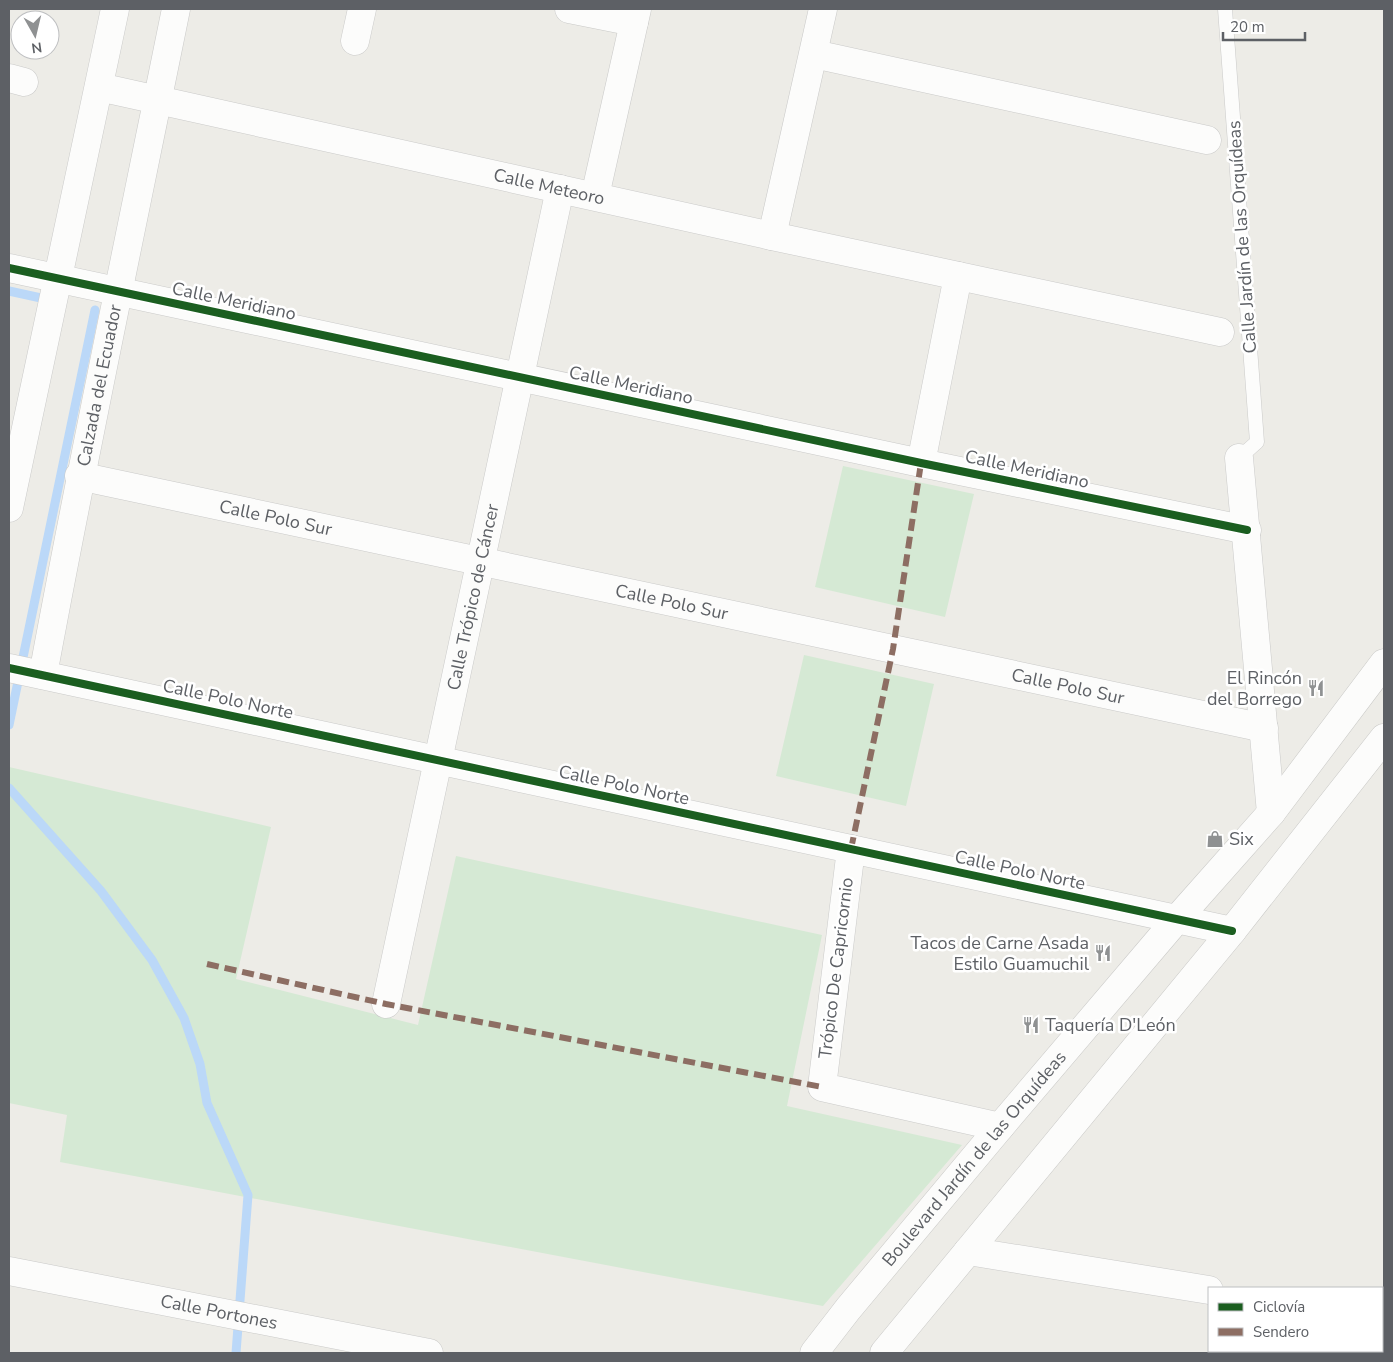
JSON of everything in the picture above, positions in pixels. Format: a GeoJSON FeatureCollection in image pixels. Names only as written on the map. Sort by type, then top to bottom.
{"type":"FeatureCollection","features":[{"type":"Feature","properties":{"kind":"street"},"geometry":{"type":"LineString","coordinates":[[9,508],[115,9]]}},
{"type":"Feature","properties":{"kind":"street","name":"Calzada del Ecuador"},"geometry":{"type":"LineString","coordinates":[[43,675],[79,476],[119,292],[176,9]]}},
{"type":"Feature","properties":{"kind":"street"},"geometry":{"type":"LineString","coordinates":[[355,41],[362,9]]}},
{"type":"Feature","properties":{"kind":"street"},"geometry":{"type":"LineString","coordinates":[[569,9],[635,16],[594,196]]}},
{"type":"Feature","properties":{"kind":"street"},"geometry":{"type":"LineString","coordinates":[[772,236],[823,9]]}},
{"type":"Feature","properties":{"kind":"street"},"geometry":{"type":"LineString","coordinates":[[814,54],[1207,140]]}},
{"type":"Feature","properties":{"kind":"street","name":"Calle Meteoro"},"geometry":{"type":"LineString","coordinates":[[99,87],[772,236],[1220,332]]}},
{"type":"Feature","properties":{"kind":"street","name":"Calle Trópico de Cáncer"},"geometry":{"type":"LineString","coordinates":[[386,1004],[560,189]]}},
{"type":"Feature","properties":{"kind":"street","name":"Calle Meridiano"},"geometry":{"type":"LineString","coordinates":[[9,268],[920,463],[1247,530]]}},
{"type":"Feature","properties":{"kind":"street"},"geometry":{"type":"LineString","coordinates":[[920,463],[958,276]]}},
{"type":"Feature","properties":{"kind":"street"},"geometry":{"type":"LineString","coordinates":[[1240,458],[1271,813]]}},
{"type":"Feature","properties":{"kind":"street","name":"Calle Polo Sur"},"geometry":{"type":"LineString","coordinates":[[79,476],[1264,728]]}},
{"type":"Feature","properties":{"kind":"street","name":"Boulevard Jardín de las Orquídeas"},"geometry":{"type":"LineString","coordinates":[[814,1353],[848,1309],[1000,1127],[1177,919],[1271,813],[1384,663]]}},
{"type":"Feature","properties":{"kind":"street","name":"Calle Polo Norte"},"geometry":{"type":"LineString","coordinates":[[9,668],[1232,931]]}},
{"type":"Feature","properties":{"kind":"street"},"geometry":{"type":"LineString","coordinates":[[884,1353],[1232,931],[1384,738]]}},
{"type":"Feature","properties":{"kind":"street","name":"Trópico De Capricornio"},"geometry":{"type":"LineString","coordinates":[[851,849],[822,1088],[1000,1127]]}},
{"type":"Feature","properties":{"kind":"street"},"geometry":{"type":"LineString","coordinates":[[968,1251],[1208,1290]]}},
{"type":"Feature","properties":{"kind":"street","name":"Calle Portones"},"geometry":{"type":"LineString","coordinates":[[9,1271],[430,1353]]}},
{"type":"Feature","properties":{"kind":"lane","name":"Calle Jardín de las Orquídeas"},"geometry":{"type":"LineString","coordinates":[[1225,9],[1256,442],[1240,458]]}},
{"type":"Feature","properties":{"kind":"green space"},"geometry":{"type":"Polygon","coordinates":[[[843,466],[974,494],[945,617],[815,587],[843,466]]]}},
{"type":"Feature","properties":{"kind":"green space"},"geometry":{"type":"Polygon","coordinates":[[[804,655],[934,684],[906,806],[776,776],[804,655]]]}},
{"type":"Feature","properties":{"kind":"green space"},"geometry":{"type":"Polygon","coordinates":[[[9,767],[271,827],[236,979],[418,1025],[456,856],[822,935],[787,1106],[962,1145],[823,1306],[60,1162],[67,1115],[9,1103],[9,767]]]}},
{"type":"Feature","properties":{"kind":"waterway"},"geometry":{"type":"LineString","coordinates":[[9,291],[41,298]]}},
{"type":"Feature","properties":{"kind":"waterway"},"geometry":{"type":"LineString","coordinates":[[9,725],[95,310]]}},
{"type":"Feature","properties":{"kind":"waterway"},"geometry":{"type":"LineString","coordinates":[[9,788],[101,891],[152,960],[184,1018],[200,1064],[207,1103],[248,1195],[236,1353]]}},
{"type":"Feature","properties":{"kind":"marked path"},"geometry":{"type":"LineString","coordinates":[[851,849],[893,649],[921,463]]}},
{"type":"Feature","properties":{"kind":"marked path"},"geometry":{"type":"LineString","coordinates":[[207,964],[386,1004],[822,1087]]}},
{"type":"Feature","properties":{"kind":"cycle path"},"geometry":{"type":"LineString","coordinates":[[9,268],[921,463],[1247,530]]}},
{"type":"Feature","properties":{"kind":"cycle path"},"geometry":{"type":"LineString","coordinates":[[9,668],[1232,931]]}},
{"type":"Feature","properties":{"kind":"place","name":"El Rincón del Borrego"},"geometry":{"type":"Point","coordinates":[1316,688]}},
{"type":"Feature","properties":{"kind":"place","name":"Six"},"geometry":{"type":"Point","coordinates":[1215,839]}},
{"type":"Feature","properties":{"kind":"place","name":"Tacos de Carne Asada Estilo Guamuchil"},"geometry":{"type":"Point","coordinates":[1103,953]}},
{"type":"Feature","properties":{"kind":"place","name":"Taquería D'León"},"geometry":{"type":"Point","coordinates":[1031,1025]}}]}
